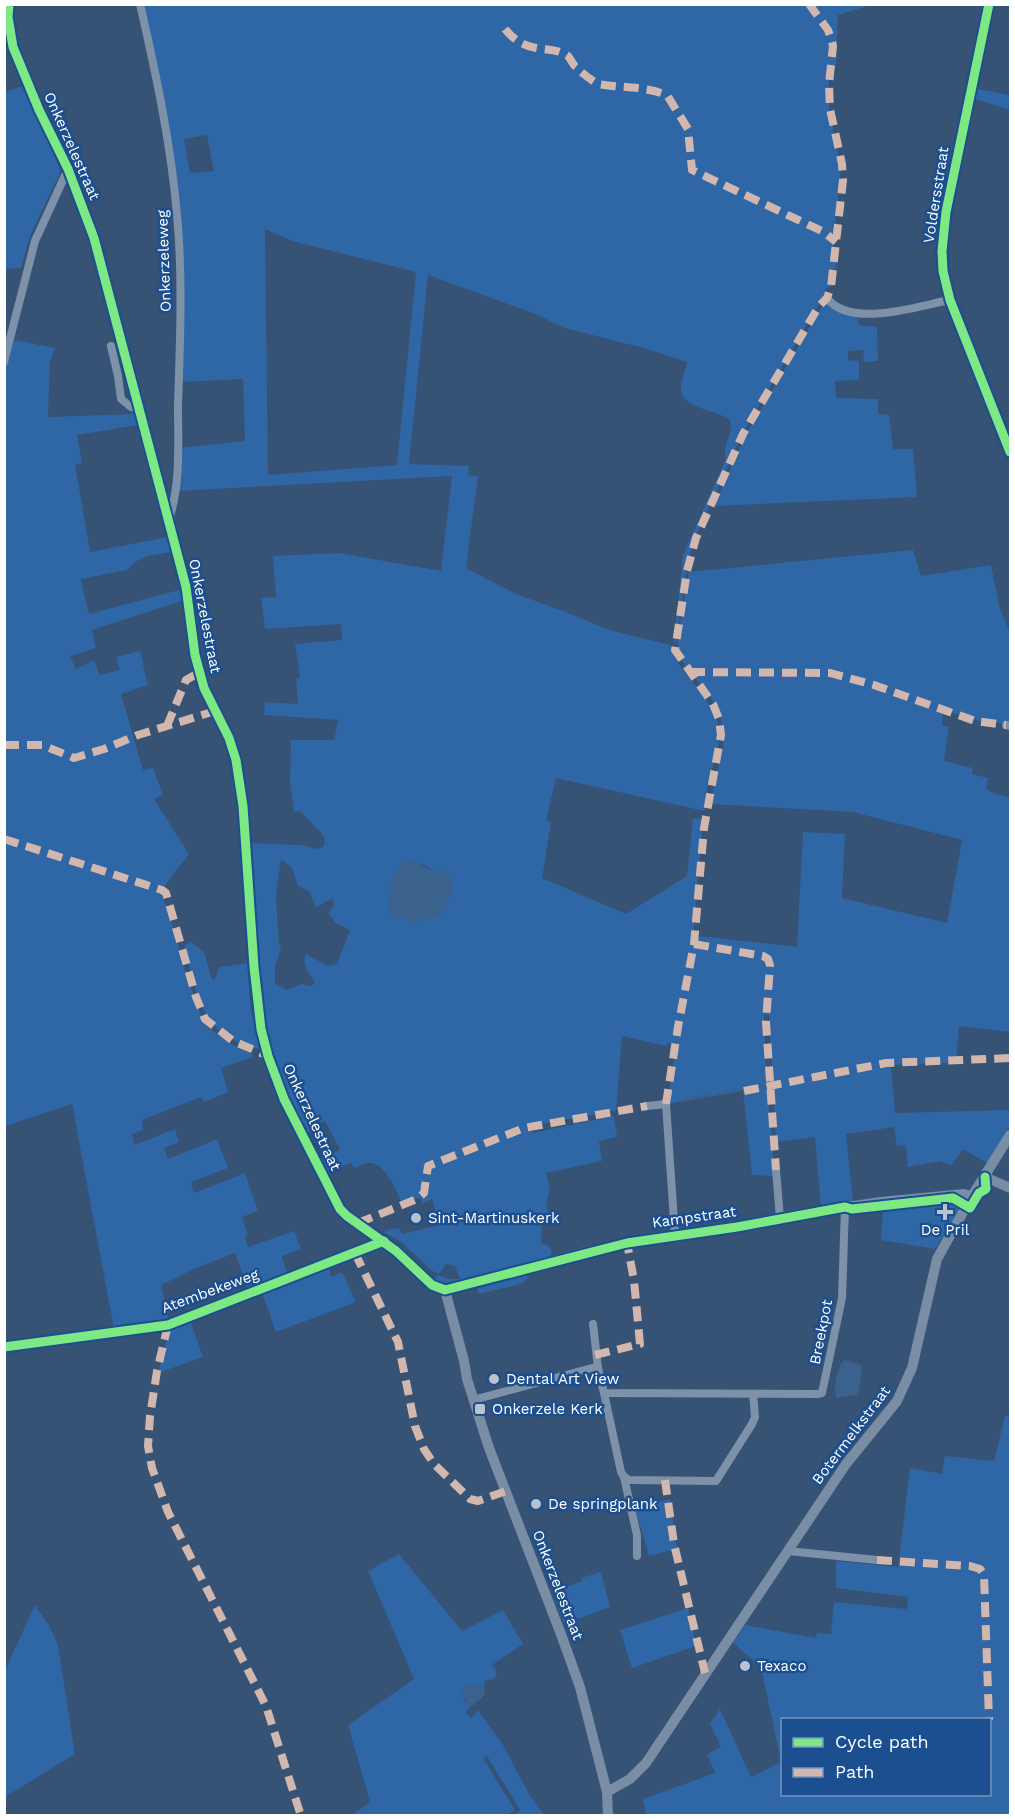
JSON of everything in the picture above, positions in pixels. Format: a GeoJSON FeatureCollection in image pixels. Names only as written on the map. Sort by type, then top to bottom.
{"type":"FeatureCollection","features":[{"type":"Feature","properties":{"kind":"street","name":"Onkerzelestraat"},"geometry":{"type":"LineString","coordinates":[[9,4],[8,17],[13,47],[39,110],[68,169],[94,238],[186,587],[195,655],[204,688],[229,738],[238,771],[243,806],[254,966],[261,1029],[268,1056],[284,1099],[340,1209],[384,1241],[432,1285],[446,1290],[473,1400],[489,1448],[570,1657],[607,1792],[608,1815]]}},
{"type":"Feature","properties":{"kind":"street","name":"Onkerzeleweg"},"geometry":{"type":"LineString","coordinates":[[140,4],[167,139],[177,216],[178,441],[174,505],[168,520]]}},
{"type":"Feature","properties":{"kind":"street","name":"Voldersstraat"},"geometry":{"type":"LineString","coordinates":[[989,4],[942,234],[943,271],[950,300],[1011,452]]}},
{"type":"Feature","properties":{"kind":"street"},"geometry":{"type":"LineString","coordinates":[[4,362],[35,241],[68,169]]}},
{"type":"Feature","properties":{"kind":"street"},"geometry":{"type":"LineString","coordinates":[[827,298],[844,311],[860,315],[878,314],[950,300]]}},
{"type":"Feature","properties":{"kind":"street"},"geometry":{"type":"LineString","coordinates":[[111,346],[121,399],[131,407],[139,408]]}},
{"type":"Feature","properties":{"kind":"street","name":"Kampstraat"},"geometry":{"type":"LineString","coordinates":[[647,1106],[666,1104],[675,1234]]}},
{"type":"Feature","properties":{"kind":"street"},"geometry":{"type":"LineString","coordinates":[[972,1196],[1011,1135]]}},
{"type":"Feature","properties":{"kind":"street"},"geometry":{"type":"LineString","coordinates":[[776,1170],[780,1218]]}},
{"type":"Feature","properties":{"kind":"street"},"geometry":{"type":"LineString","coordinates":[[984,1178],[1011,1188]]}},
{"type":"Feature","properties":{"kind":"street","name":"Kampstraat"},"geometry":{"type":"LineString","coordinates":[[446,1290],[582,1253],[675,1234],[737,1227],[845,1207],[911,1198],[964,1194],[972,1196]]}},
{"type":"Feature","properties":{"kind":"street","name":"Botermelkstraat"},"geometry":{"type":"LineString","coordinates":[[607,1792],[630,1779],[646,1763],[846,1464],[897,1401],[912,1368],[937,1259],[972,1196]]}},
{"type":"Feature","properties":{"kind":"street","name":"Breekpot"},"geometry":{"type":"LineString","coordinates":[[604,1393],[822,1393],[842,1298],[845,1207]]}},
{"type":"Feature","properties":{"kind":"street","name":"Atembekeweg"},"geometry":{"type":"LineString","coordinates":[[4,1347],[168,1325],[384,1241]]}},
{"type":"Feature","properties":{"kind":"street"},"geometry":{"type":"LineString","coordinates":[[593,1324],[598,1368],[637,1535],[637,1556]]}},
{"type":"Feature","properties":{"kind":"street"},"geometry":{"type":"LineString","coordinates":[[473,1400],[598,1368]]}},
{"type":"Feature","properties":{"kind":"street"},"geometry":{"type":"LineString","coordinates":[[624,1477],[629,1480],[716,1481],[755,1417],[753,1394]]}},
{"type":"Feature","properties":{"kind":"street"},"geometry":{"type":"LineString","coordinates":[[788,1551],[877,1560]]}},
{"type":"Feature","properties":{"kind":"shaded area"},"geometry":{"type":"Polygon","coordinates":[[[144,5],[871,5],[838,15],[836,64],[829,67],[829,110],[841,169],[833,246],[838,249],[833,286],[826,288],[823,297],[743,433],[696,536],[687,566],[676,644],[674,643],[683,555],[725,461],[725,448],[731,429],[730,420],[724,416],[699,408],[685,399],[681,386],[687,362],[565,328],[533,313],[428,275],[409,464],[469,466],[468,475],[478,476],[466,568],[516,594],[609,630],[671,645],[679,664],[709,703],[718,724],[719,739],[704,811],[556,778],[546,820],[551,822],[542,878],[626,914],[687,876],[693,818],[703,819],[693,941],[697,943],[698,936],[797,947],[803,832],[845,834],[842,898],[947,923],[962,840],[853,812],[710,804],[723,747],[723,734],[716,707],[687,667],[678,650],[689,572],[913,550],[921,576],[991,565],[1000,609],[1010,632],[1010,724],[980,721],[943,710],[942,725],[949,727],[944,761],[973,768],[972,774],[988,778],[986,788],[1010,797],[1010,1032],[959,1026],[956,1063],[891,1065],[895,1113],[1010,1110],[1010,1126],[987,1163],[963,1149],[951,1166],[940,1161],[908,1167],[906,1145],[897,1146],[894,1127],[846,1134],[853,1202],[821,1208],[815,1137],[776,1142],[769,1015],[764,1015],[766,1074],[775,1176],[752,1175],[743,1091],[667,1104],[676,1044],[667,1043],[666,1046],[622,1036],[616,1111],[530,1128],[532,1133],[614,1116],[617,1137],[599,1141],[602,1161],[546,1173],[550,1190],[546,1204],[550,1218],[542,1221],[541,1243],[549,1246],[552,1252],[550,1259],[530,1265],[529,1277],[521,1284],[479,1294],[476,1286],[447,1293],[433,1279],[438,1275],[448,1279],[460,1279],[455,1266],[446,1264],[439,1274],[434,1272],[400,1241],[385,1233],[385,1230],[399,1228],[402,1234],[439,1225],[432,1199],[422,1204],[421,1197],[402,1204],[390,1178],[374,1164],[366,1163],[354,1168],[351,1163],[326,1174],[321,1160],[340,1150],[325,1121],[316,1125],[318,1129],[306,1134],[285,1096],[264,1040],[249,843],[301,845],[318,849],[324,846],[323,835],[300,811],[294,812],[290,781],[291,740],[334,740],[338,720],[264,715],[265,702],[298,704],[296,678],[300,677],[295,644],[342,640],[341,624],[265,629],[261,598],[276,597],[273,556],[339,553],[441,571],[452,476],[177,491],[179,448],[245,441],[243,379],[181,382],[181,239],[144,5]],[[207,135],[184,139],[190,173],[214,171],[207,135]],[[265,229],[268,475],[397,465],[416,272],[292,241],[265,229]],[[281,859],[276,896],[281,949],[275,965],[275,983],[286,990],[301,984],[311,986],[315,982],[305,965],[306,954],[328,966],[337,964],[350,930],[337,924],[328,914],[334,905],[332,898],[316,908],[309,891],[298,886],[292,868],[281,859]],[[422,863],[408,923],[437,874],[422,863]]]}},
{"type":"Feature","properties":{"kind":"shaded area"},"geometry":{"type":"Polygon","coordinates":[[[23,86],[60,169],[30,236],[21,268],[5,269],[5,92],[23,86]]]}},
{"type":"Feature","properties":{"kind":"shaded area"},"geometry":{"type":"Polygon","coordinates":[[[977,89],[1010,95],[1010,110],[975,99],[977,89]]]}},
{"type":"Feature","properties":{"kind":"shaded area"},"geometry":{"type":"Polygon","coordinates":[[[826,300],[858,318],[859,325],[877,327],[878,361],[864,362],[863,350],[848,351],[848,360],[859,361],[859,380],[835,381],[836,398],[878,399],[878,414],[889,415],[893,449],[913,449],[917,497],[714,506],[746,434],[826,300]]]}},
{"type":"Feature","properties":{"kind":"shaded area"},"geometry":{"type":"Polygon","coordinates":[[[14,340],[55,348],[50,361],[48,417],[135,414],[138,425],[77,435],[82,463],[75,465],[90,552],[168,537],[171,552],[147,556],[135,562],[127,570],[81,579],[89,614],[183,589],[184,600],[92,630],[96,648],[70,656],[76,669],[94,660],[100,675],[120,670],[116,657],[140,651],[148,685],[121,694],[143,770],[153,768],[163,795],[154,799],[189,854],[160,892],[168,909],[186,975],[205,1025],[229,1043],[252,1054],[253,1057],[221,1068],[228,1092],[204,1102],[201,1097],[142,1120],[143,1130],[132,1134],[134,1145],[175,1129],[179,1142],[164,1148],[168,1159],[217,1139],[228,1168],[191,1182],[194,1193],[245,1173],[258,1211],[242,1217],[248,1235],[245,1236],[248,1247],[294,1231],[301,1249],[282,1256],[288,1276],[249,1291],[235,1253],[194,1269],[161,1285],[169,1320],[114,1329],[72,1104],[5,1126],[4,369],[14,340]]]}},
{"type":"Feature","properties":{"kind":"shaded area"},"geometry":{"type":"Polygon","coordinates":[[[416,861],[437,874],[440,871],[446,871],[452,878],[453,884],[450,900],[437,916],[408,923],[408,917],[390,918],[390,898],[395,873],[404,862],[416,861]]]}},
{"type":"Feature","properties":{"kind":"shaded area"},"geometry":{"type":"Polygon","coordinates":[[[191,942],[204,952],[212,980],[215,979],[219,967],[247,963],[251,1011],[260,1049],[240,1043],[225,1035],[213,1024],[205,1012],[198,997],[184,946],[191,942]]]}},
{"type":"Feature","properties":{"kind":"shaded area"},"geometry":{"type":"Polygon","coordinates":[[[952,1200],[958,1203],[958,1211],[935,1249],[881,1240],[883,1208],[952,1200]]]}},
{"type":"Feature","properties":{"kind":"shaded area"},"geometry":{"type":"Polygon","coordinates":[[[329,1267],[331,1277],[342,1272],[356,1302],[276,1332],[262,1293],[329,1267]]]}},
{"type":"Feature","properties":{"kind":"shaded area"},"geometry":{"type":"Polygon","coordinates":[[[190,1320],[203,1357],[158,1373],[169,1330],[172,1326],[190,1320]]]}},
{"type":"Feature","properties":{"kind":"shaded area"},"geometry":{"type":"Polygon","coordinates":[[[844,1360],[862,1367],[859,1391],[856,1395],[837,1398],[836,1378],[844,1360]]]}},
{"type":"Feature","properties":{"kind":"shaded area"},"geometry":{"type":"Polygon","coordinates":[[[1005,1416],[1010,1417],[1010,1815],[646,1816],[643,1799],[715,1773],[707,1754],[721,1747],[710,1724],[720,1709],[751,1777],[781,1762],[761,1667],[733,1643],[745,1625],[816,1638],[817,1633],[831,1634],[834,1602],[907,1609],[908,1597],[836,1588],[836,1561],[898,1567],[910,1468],[942,1474],[945,1456],[994,1461],[1005,1416]]]}},
{"type":"Feature","properties":{"kind":"shaded area"},"geometry":{"type":"Polygon","coordinates":[[[670,1499],[677,1549],[649,1556],[635,1508],[670,1499]]]}},
{"type":"Feature","properties":{"kind":"shaded area"},"geometry":{"type":"Polygon","coordinates":[[[399,1554],[462,1631],[503,1610],[523,1644],[492,1665],[497,1673],[494,1679],[485,1681],[484,1686],[471,1686],[463,1698],[470,1707],[465,1712],[471,1718],[478,1710],[503,1745],[529,1794],[544,1815],[513,1815],[520,1810],[487,1756],[483,1758],[515,1810],[507,1815],[352,1815],[370,1802],[348,1725],[414,1679],[368,1571],[399,1554]]]}},
{"type":"Feature","properties":{"kind":"shaded area"},"geometry":{"type":"Polygon","coordinates":[[[601,1572],[610,1607],[564,1624],[553,1592],[582,1581],[581,1578],[601,1572]]]}},
{"type":"Feature","properties":{"kind":"shaded area"},"geometry":{"type":"Polygon","coordinates":[[[35,1605],[50,1627],[58,1645],[75,1754],[5,1797],[5,1670],[35,1605]]]}},
{"type":"Feature","properties":{"kind":"shaded area"},"geometry":{"type":"Polygon","coordinates":[[[688,1608],[696,1646],[632,1668],[620,1630],[688,1608]]]}},
{"type":"Feature","properties":{"kind":"shaded area"},"geometry":{"type":"Polygon","coordinates":[[[465,1685],[484,1686],[485,1690],[482,1698],[470,1707],[461,1693],[465,1685]]]}},
{"type":"Feature","properties":{"kind":"waterway"},"geometry":{"type":"LineString","coordinates":[[680,1100],[764,1086]]}},
{"type":"Feature","properties":{"kind":"marked path"},"geometry":{"type":"LineString","coordinates":[[666,1104],[694,944],[704,828],[721,735],[719,719],[713,704],[675,650],[687,571],[696,538],[743,434],[819,306],[827,298],[831,287],[843,180],[842,164],[830,109],[829,84],[833,46],[828,30],[809,4]]}},
{"type":"Feature","properties":{"kind":"marked path"},"geometry":{"type":"LineString","coordinates":[[505,29],[527,46],[556,51],[568,56],[580,71],[598,84],[641,89],[667,95],[688,129],[692,170],[824,232],[836,242]]}},
{"type":"Feature","properties":{"kind":"marked path"},"geometry":{"type":"LineString","coordinates":[[167,726],[186,680],[200,672]]}},
{"type":"Feature","properties":{"kind":"marked path"},"geometry":{"type":"LineString","coordinates":[[690,672],[830,673],[874,685],[975,721],[1006,725]]}},
{"type":"Feature","properties":{"kind":"marked path"},"geometry":{"type":"LineString","coordinates":[[4,745],[42,745],[74,758],[215,711]]}},
{"type":"Feature","properties":{"kind":"marked path"},"geometry":{"type":"LineString","coordinates":[[4,839],[166,893],[196,997],[205,1019],[233,1041],[268,1056]]}},
{"type":"Feature","properties":{"kind":"marked path"},"geometry":{"type":"LineString","coordinates":[[694,944],[763,956],[768,959],[770,965],[766,1022],[776,1170]]}},
{"type":"Feature","properties":{"kind":"marked path"},"geometry":{"type":"LineString","coordinates":[[744,1091],[886,1063],[1010,1058]]}},
{"type":"Feature","properties":{"kind":"marked path"},"geometry":{"type":"LineString","coordinates":[[358,1223],[417,1199],[424,1193],[428,1166],[524,1128],[647,1106]]}},
{"type":"Feature","properties":{"kind":"marked path"},"geometry":{"type":"LineString","coordinates":[[595,1355],[640,1344],[634,1280],[627,1243]]}},
{"type":"Feature","properties":{"kind":"marked path"},"geometry":{"type":"LineString","coordinates":[[355,1253],[398,1342],[415,1426],[424,1449],[434,1464],[470,1499],[478,1501],[506,1491]]}},
{"type":"Feature","properties":{"kind":"marked path"},"geometry":{"type":"LineString","coordinates":[[168,1325],[157,1371],[150,1416],[148,1446],[152,1468],[168,1512],[266,1706],[301,1816]]}},
{"type":"Feature","properties":{"kind":"marked path"},"geometry":{"type":"LineString","coordinates":[[665,1480],[674,1544],[705,1673]]}},
{"type":"Feature","properties":{"kind":"marked path"},"geometry":{"type":"LineString","coordinates":[[877,1560],[970,1566],[980,1569],[984,1575],[989,1718]]}},
{"type":"Feature","properties":{"kind":"cycle path"},"geometry":{"type":"LineString","coordinates":[[9,4],[8,17],[13,47],[39,110],[68,169],[94,238],[186,587],[195,655],[204,688],[229,738],[236,760],[243,806],[254,967],[261,1029],[268,1056],[284,1099],[340,1209],[396,1251],[432,1285],[445,1290],[627,1243],[737,1227],[845,1207],[852,1209],[953,1198],[970,1208],[979,1193],[986,1189],[985,1177]]}},
{"type":"Feature","properties":{"kind":"cycle path"},"geometry":{"type":"LineString","coordinates":[[989,4],[946,212],[942,251],[943,271],[950,300],[1010,452]]}},
{"type":"Feature","properties":{"kind":"cycle path"},"geometry":{"type":"LineString","coordinates":[[4,1347],[168,1325],[384,1241]]}},
{"type":"Feature","properties":{"kind":"place","name":"De Pril"},"geometry":{"type":"Point","coordinates":[945,1212]}},
{"type":"Feature","properties":{"kind":"place","name":"Sint-Martinuskerk"},"geometry":{"type":"Point","coordinates":[416,1218]}},
{"type":"Feature","properties":{"kind":"place","name":"Dental Art View"},"geometry":{"type":"Point","coordinates":[494,1379]}},
{"type":"Feature","properties":{"kind":"place","name":"Onkerzele Kerk"},"geometry":{"type":"Point","coordinates":[480,1409]}},
{"type":"Feature","properties":{"kind":"place","name":"De springplank"},"geometry":{"type":"Point","coordinates":[536,1504]}},
{"type":"Feature","properties":{"kind":"place","name":"Texaco"},"geometry":{"type":"Point","coordinates":[745,1666]}}]}
